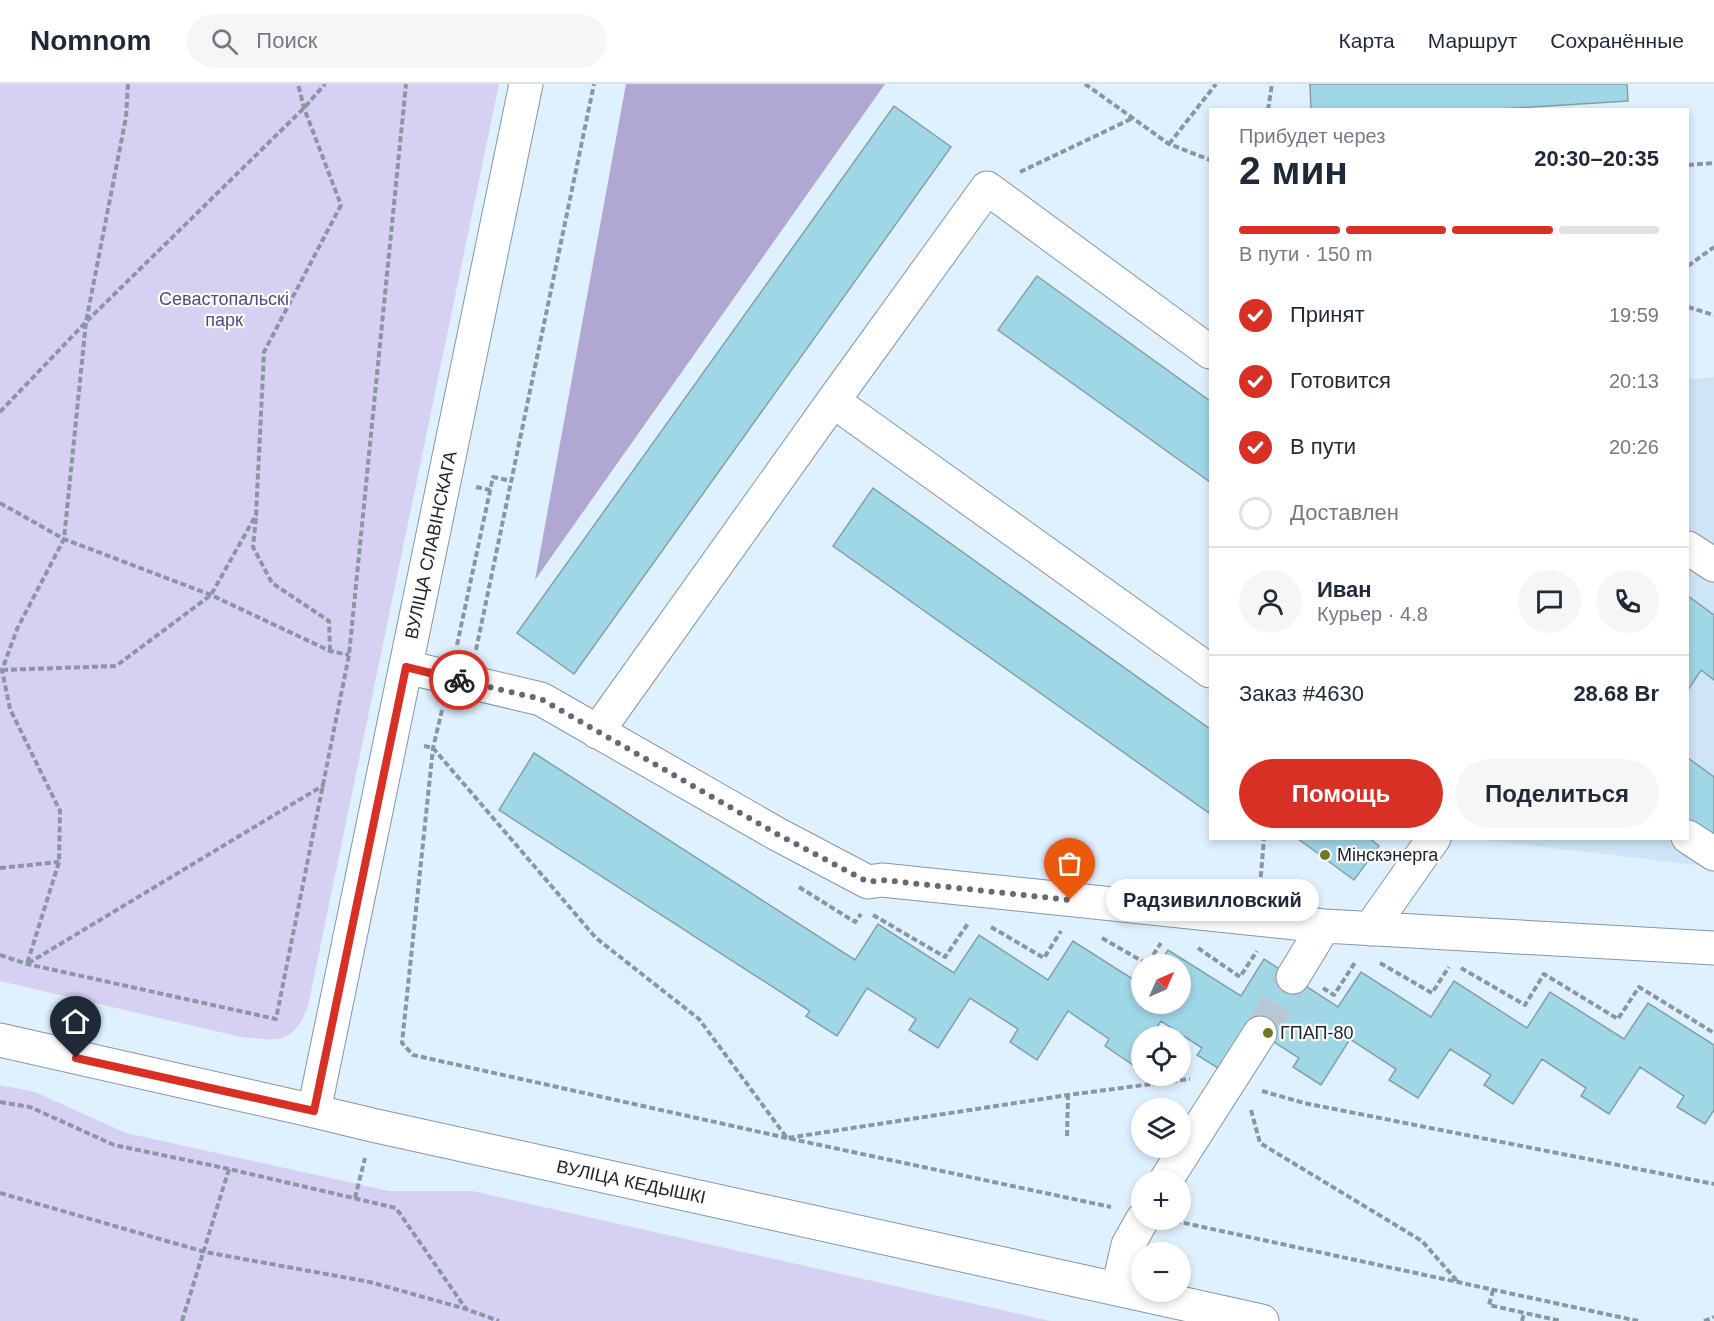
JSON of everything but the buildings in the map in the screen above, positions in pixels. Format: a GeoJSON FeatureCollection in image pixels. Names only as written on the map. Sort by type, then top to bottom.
{"type":"FeatureCollection","features":[{"type":"Feature","properties":{"kind":"street","name":"ВУЛІЦА СЛАВІНСКАГА"},"geometry":{"type":"LineString","coordinates":[[314,1111],[526,84]]}},
{"type":"Feature","properties":{"kind":"street"},"geometry":{"type":"LineString","coordinates":[[597,732],[987,188],[1209,351]]}},
{"type":"Feature","properties":{"kind":"street"},"geometry":{"type":"LineString","coordinates":[[833,401],[1209,670]]}},
{"type":"Feature","properties":{"kind":"street"},"geometry":{"type":"LineString","coordinates":[[1689,549],[1714,565]]}},
{"type":"Feature","properties":{"kind":"street"},"geometry":{"type":"LineString","coordinates":[[406,667],[453,663],[541,699],[777,834],[868,882],[882,880],[1324,926],[1714,948]]}},
{"type":"Feature","properties":{"kind":"street"},"geometry":{"type":"LineString","coordinates":[[1689,838],[1714,854]]}},
{"type":"Feature","properties":{"kind":"street"},"geometry":{"type":"LineString","coordinates":[[1370,929],[1433,840]]}},
{"type":"Feature","properties":{"kind":"street"},"geometry":{"type":"LineString","coordinates":[[1293,977],[1324,926]]}},
{"type":"Feature","properties":{"kind":"street"},"geometry":{"type":"LineString","coordinates":[[1173,1170],[1237,1084],[1260,1033]]}},
{"type":"Feature","properties":{"kind":"street","name":"ВУЛІЦА КЕДЫШКІ"},"geometry":{"type":"LineString","coordinates":[[0,1040],[372,1125],[1262,1321]]}},
{"type":"Feature","properties":{"kind":"street"},"geometry":{"type":"LineString","coordinates":[[1118,1289],[1128,1245],[1130,1214]]}},
{"type":"Feature","properties":{"kind":"path"},"geometry":{"type":"LineString","coordinates":[[27,964],[59,862],[60,811],[10,709],[3,670],[17,629],[64,539],[86,322],[126,117],[128,84]]}},
{"type":"Feature","properties":{"kind":"path"},"geometry":{"type":"LineString","coordinates":[[298,84],[304,108],[341,205],[264,352],[253,546],[272,583],[329,621],[330,651]]}},
{"type":"Feature","properties":{"kind":"path"},"geometry":{"type":"LineString","coordinates":[[0,412],[86,322],[304,108],[325,84]]}},
{"type":"Feature","properties":{"kind":"path"},"geometry":{"type":"LineString","coordinates":[[0,955],[27,964],[276,1018],[349,655],[406,84]]}},
{"type":"Feature","properties":{"kind":"path"},"geometry":{"type":"LineString","coordinates":[[453,663],[475,653],[594,84]]}},
{"type":"Feature","properties":{"kind":"path"},"geometry":{"type":"LineString","coordinates":[[1085,84],[1169,144],[1209,160]]}},
{"type":"Feature","properties":{"kind":"path"},"geometry":{"type":"LineString","coordinates":[[1169,144],[1216,84]]}},
{"type":"Feature","properties":{"kind":"path"},"geometry":{"type":"LineString","coordinates":[[1268,108],[1272,84]]}},
{"type":"Feature","properties":{"kind":"path"},"geometry":{"type":"LineString","coordinates":[[987,188],[1133,118]]}},
{"type":"Feature","properties":{"kind":"path"},"geometry":{"type":"LineString","coordinates":[[1689,165],[1714,163]]}},
{"type":"Feature","properties":{"kind":"path"},"geometry":{"type":"LineString","coordinates":[[1689,265],[1714,247]]}},
{"type":"Feature","properties":{"kind":"path"},"geometry":{"type":"LineString","coordinates":[[1689,307],[1714,315]]}},
{"type":"Feature","properties":{"kind":"path"},"geometry":{"type":"LineString","coordinates":[[512,481],[493,477],[433,748],[402,1043],[413,1055],[1130,1214]]}},
{"type":"Feature","properties":{"kind":"path"},"geometry":{"type":"LineString","coordinates":[[0,504],[64,539],[211,596],[330,651],[349,655]]}},
{"type":"Feature","properties":{"kind":"path"},"geometry":{"type":"LineString","coordinates":[[3,670],[116,666],[211,596],[256,515]]}},
{"type":"Feature","properties":{"kind":"path"},"geometry":{"type":"LineString","coordinates":[[419,745],[433,748],[596,938],[699,1019],[787,1138]]}},
{"type":"Feature","properties":{"kind":"path"},"geometry":{"type":"LineString","coordinates":[[27,964],[324,785]]}},
{"type":"Feature","properties":{"kind":"path"},"geometry":{"type":"LineString","coordinates":[[0,868],[59,862]]}},
{"type":"Feature","properties":{"kind":"path"},"geometry":{"type":"LineString","coordinates":[[787,1138],[1185,1078],[1237,1084],[1304,1103],[1714,1185]]}},
{"type":"Feature","properties":{"kind":"path"},"geometry":{"type":"LineString","coordinates":[[1237,1084],[1260,1143],[1422,1241],[1459,1282]]}},
{"type":"Feature","properties":{"kind":"path"},"geometry":{"type":"LineString","coordinates":[[1067,1136],[1068,1095]]}},
{"type":"Feature","properties":{"kind":"path"},"geometry":{"type":"LineString","coordinates":[[0,1102],[30,1107],[114,1145],[396,1208],[466,1309]]}},
{"type":"Feature","properties":{"kind":"path"},"geometry":{"type":"LineString","coordinates":[[355,1198],[372,1125]]}},
{"type":"Feature","properties":{"kind":"path"},"geometry":{"type":"LineString","coordinates":[[182,1321],[229,1169]]}},
{"type":"Feature","properties":{"kind":"path"},"geometry":{"type":"LineString","coordinates":[[0,1193],[205,1252],[370,1282],[466,1309],[499,1321]]}},
{"type":"Feature","properties":{"kind":"path"},"geometry":{"type":"LineString","coordinates":[[1191,1225],[1638,1321]]}},
{"type":"Feature","properties":{"kind":"path"},"geometry":{"type":"LineString","coordinates":[[1493,1290],[1489,1305],[1561,1321]]}},
{"type":"Feature","properties":{"kind":"path"},"geometry":{"type":"LineString","coordinates":[[1522,1321],[1524,1313]]}},
{"type":"Feature","properties":{"kind":"path"},"geometry":{"type":"LineString","coordinates":[[1704,1321],[1714,1317]]}},
{"type":"Feature","properties":{"kind":"shaded area"},"geometry":{"type":"Polygon","coordinates":[[[626,84],[885,84],[535,580],[626,84]]]}},
{"type":"Feature","properties":{"kind":"shaded area"},"geometry":{"type":"Polygon","coordinates":[[[1714,377],[1714,867],[1486,840],[1689,840],[1689,379],[1714,377]]]}},
{"type":"Feature","properties":{"kind":"green space","name":"Севастопальскі парк"},"geometry":{"type":"Polygon","coordinates":[[[0,84],[499,84],[308,1006],[296,1029],[281,1038],[272,1040],[237,1036],[0,981],[0,84]]]}},
{"type":"Feature","properties":{"kind":"green space"},"geometry":{"type":"Polygon","coordinates":[[[0,1085],[35,1092],[126,1133],[389,1191],[472,1191],[1050,1321],[0,1321],[0,1085]]]}},
{"type":"Feature","properties":{"kind":"tunnel"},"geometry":{"type":"LineString","coordinates":[[1260,1033],[1293,977]]}},
{"type":"Feature","properties":{"kind":"way so far"},"geometry":{"type":"LineString","coordinates":[[459,680],[541,699],[777,834],[868,882],[882,880],[1070,900]]}},
{"type":"Feature","properties":{"kind":"place","name":"Мінскэнерга"},"geometry":{"type":"Point","coordinates":[1325,855]}},
{"type":"Feature","properties":{"kind":"place","name":"Радзивилловский"},"geometry":{"type":"Point","coordinates":[1070,900]}},
{"type":"Feature","properties":{"kind":"place","name":"ГПАП-80"},"geometry":{"type":"Point","coordinates":[1268,1033]}},
{"type":"Feature","properties":{"kind":"route"},"geometry":{"type":"LineString","coordinates":[[76,1058],[314,1111],[406,667],[459,680]]}}]}
